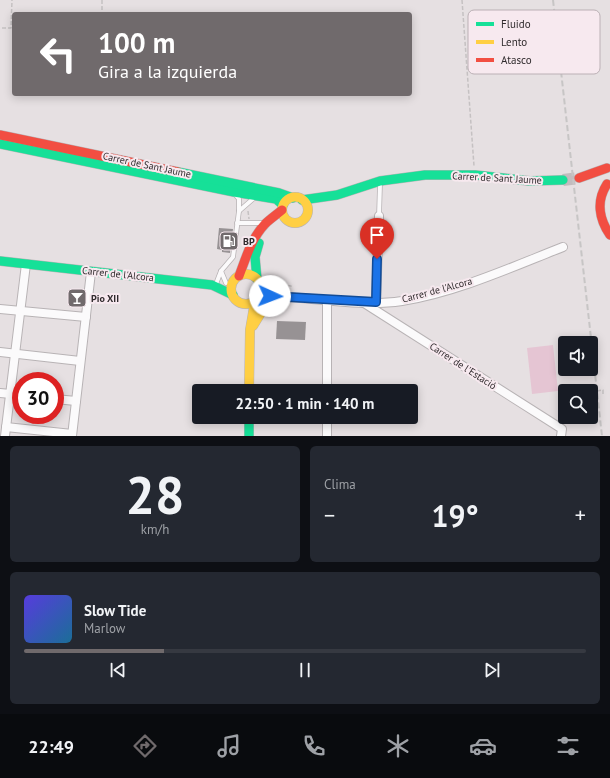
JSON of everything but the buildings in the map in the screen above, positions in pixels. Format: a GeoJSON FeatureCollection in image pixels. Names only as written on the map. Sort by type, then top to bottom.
{"type":"FeatureCollection","features":[{"type":"Feature","properties":{"kind":"street","name":"Carrer de Sant Jaume"},"geometry":{"type":"LineString","coordinates":[[0,135],[279,193],[293,198]]}},
{"type":"Feature","properties":{"kind":"street","name":"Carrer de Sant Jaume"},"geometry":{"type":"LineString","coordinates":[[0,144],[234,192],[276,199],[282,208]]}},
{"type":"Feature","properties":{"kind":"street"},"geometry":{"type":"LineString","coordinates":[[608,184],[581,178],[609,167]]}},
{"type":"Feature","properties":{"kind":"street"},"geometry":{"type":"LineString","coordinates":[[608,184],[605,175],[609,167]]}},
{"type":"Feature","properties":{"kind":"street","name":"Carrer de Sant Jaume"},"geometry":{"type":"LineString","coordinates":[[302,200],[337,195],[380,181],[425,175],[475,175],[530,181],[563,180]]}},
{"type":"Feature","properties":{"kind":"street"},"geometry":{"type":"LineString","coordinates":[[608,184],[603,189],[600,208],[604,227],[610,235]]}},
{"type":"Feature","properties":{"kind":"street","name":"Carrer de Sant Jaume"},"geometry":{"type":"LineString","coordinates":[[307,212],[337,195]]}},
{"type":"Feature","properties":{"kind":"street"},"geometry":{"type":"LineString","coordinates":[[249,384],[250,330],[257,298],[261,290],[258,281],[255,257],[261,239],[270,227],[280,222],[301,222],[306,216],[306,206],[302,200],[293,198],[289,199],[265,224],[252,242],[244,263],[233,280],[233,295],[240,302],[250,330]]}},
{"type":"Feature","properties":{"kind":"street"},"geometry":{"type":"LineString","coordinates":[[282,208],[284,218],[290,222]]}},
{"type":"Feature","properties":{"kind":"street"},"geometry":{"type":"LineString","coordinates":[[376,302],[379,216]]}},
{"type":"Feature","properties":{"kind":"street","name":"Carrer de l'Alcora"},"geometry":{"type":"LineString","coordinates":[[257,298],[286,296],[363,302],[402,301],[457,287],[563,247]]}},
{"type":"Feature","properties":{"kind":"street","name":"Carrer de l'Alcora"},"geometry":{"type":"LineString","coordinates":[[0,261],[214,285],[233,295]]}},
{"type":"Feature","properties":{"kind":"street"},"geometry":{"type":"LineString","coordinates":[[26,264],[5,432],[72,435],[92,272]]}},
{"type":"Feature","properties":{"kind":"street"},"geometry":{"type":"LineString","coordinates":[[214,285],[248,274],[258,281]]}},
{"type":"Feature","properties":{"kind":"street","name":"Carrer de l'Alcora"},"geometry":{"type":"LineString","coordinates":[[258,281],[286,296]]}},
{"type":"Feature","properties":{"kind":"street"},"geometry":{"type":"LineString","coordinates":[[250,330],[264,308],[286,296]]}},
{"type":"Feature","properties":{"kind":"street"},"geometry":{"type":"LineString","coordinates":[[240,302],[247,304],[257,298]]}},
{"type":"Feature","properties":{"kind":"street"},"geometry":{"type":"LineString","coordinates":[[327,300],[327,384]]}},
{"type":"Feature","properties":{"kind":"street","name":"Carrer de l'Estació"},"geometry":{"type":"LineString","coordinates":[[363,302],[561,432]]}},
{"type":"Feature","properties":{"kind":"street"},"geometry":{"type":"LineString","coordinates":[[0,309],[86,317]]}},
{"type":"Feature","properties":{"kind":"street"},"geometry":{"type":"LineString","coordinates":[[0,352],[80,361]]}},
{"type":"Feature","properties":{"kind":"street"},"geometry":{"type":"LineString","coordinates":[[0,393],[10,394]]}},
{"type":"Feature","properties":{"kind":"street"},"geometry":{"type":"LineString","coordinates":[[64,400],[76,401]]}},
{"type":"Feature","properties":{"kind":"street"},"geometry":{"type":"LineString","coordinates":[[249,424],[249,436]]}},
{"type":"Feature","properties":{"kind":"street"},"geometry":{"type":"LineString","coordinates":[[327,424],[327,436]]}},
{"type":"Feature","properties":{"kind":"lane"},"geometry":{"type":"LineString","coordinates":[[379,216],[380,181]]}},
{"type":"Feature","properties":{"kind":"lane"},"geometry":{"type":"LineString","coordinates":[[214,285],[221,270],[233,256],[239,211],[239,200],[234,192]]}},
{"type":"Feature","properties":{"kind":"lane"},"geometry":{"type":"LineString","coordinates":[[239,211],[256,196]]}},
{"type":"Feature","properties":{"kind":"lane"},"geometry":{"type":"LineString","coordinates":[[237,223],[265,224]]}},
{"type":"Feature","properties":{"kind":"lane"},"geometry":{"type":"LineString","coordinates":[[233,256],[244,263]]}},
{"type":"Feature","properties":{"kind":"lane"},"geometry":{"type":"LineString","coordinates":[[221,270],[233,280]]}},
{"type":"Feature","properties":{"kind":"path"},"geometry":{"type":"LineString","coordinates":[[2,28],[11,28],[12,0]]}},
{"type":"Feature","properties":{"kind":"path"},"geometry":{"type":"LineString","coordinates":[[102,0],[102,12]]}},
{"type":"Feature","properties":{"kind":"path"},"geometry":{"type":"LineString","coordinates":[[462,0],[475,175]]}},
{"type":"Feature","properties":{"kind":"path"},"geometry":{"type":"LineString","coordinates":[[248,203],[248,223]]}},
{"type":"Feature","properties":{"kind":"path"},"geometry":{"type":"LineString","coordinates":[[270,283],[291,286],[286,296]]}},
{"type":"Feature","properties":{"kind":"path"},"geometry":{"type":"LineString","coordinates":[[598,391],[603,390],[604,396]]}},
{"type":"Feature","properties":{"kind":"shaded area"},"geometry":{"type":"Polygon","coordinates":[[[553,345],[558,391],[532,394],[527,348],[553,345]]]}},
{"type":"Feature","properties":{"kind":"tunnel"},"geometry":{"type":"LineString","coordinates":[[563,180],[579,178]]}},
{"type":"Feature","properties":{"kind":"railway"},"geometry":{"type":"LineString","coordinates":[[553,0],[554,10]]}},
{"type":"Feature","properties":{"kind":"railway"},"geometry":{"type":"LineString","coordinates":[[561,74],[602,436]]}},
{"type":"Feature","properties":{"kind":"traffic: fast"},"geometry":{"type":"LineString","coordinates":[[0,144],[234,192],[276,199],[283,205]]}},
{"type":"Feature","properties":{"kind":"traffic: fast"},"geometry":{"type":"LineString","coordinates":[[178,172],[279,193],[293,198]]}},
{"type":"Feature","properties":{"kind":"traffic: fast"},"geometry":{"type":"LineString","coordinates":[[302,200],[337,195],[380,181],[425,175],[475,175],[530,181],[563,180]]}},
{"type":"Feature","properties":{"kind":"traffic: fast"},"geometry":{"type":"LineString","coordinates":[[257,279],[255,257],[259,243]]}},
{"type":"Feature","properties":{"kind":"traffic: fast"},"geometry":{"type":"LineString","coordinates":[[0,261],[212,285],[233,295]]}},
{"type":"Feature","properties":{"kind":"traffic: fast"},"geometry":{"type":"LineString","coordinates":[[249,424],[249,436]]}},
{"type":"Feature","properties":{"kind":"traffic: slow"},"geometry":{"type":"LineString","coordinates":[[295,197],[304,201],[308,210],[304,219],[295,223],[286,219],[282,210],[286,201],[295,197]]}},
{"type":"Feature","properties":{"kind":"traffic: slow"},"geometry":{"type":"LineString","coordinates":[[246,274],[256,279],[261,289],[256,299],[246,304],[236,299],[231,289],[236,279],[246,274]]}},
{"type":"Feature","properties":{"kind":"traffic: slow"},"geometry":{"type":"LineString","coordinates":[[253,326],[264,308],[282,296]]}},
{"type":"Feature","properties":{"kind":"traffic: slow"},"geometry":{"type":"LineString","coordinates":[[249,384],[250,330],[255,301]]}},
{"type":"Feature","properties":{"kind":"traffic: jam"},"geometry":{"type":"LineString","coordinates":[[0,135],[178,172]]}},
{"type":"Feature","properties":{"kind":"traffic: jam"},"geometry":{"type":"LineString","coordinates":[[579,178],[607,168]]}},
{"type":"Feature","properties":{"kind":"traffic: jam"},"geometry":{"type":"LineString","coordinates":[[607,184],[601,197],[600,210],[603,223],[610,235]]}},
{"type":"Feature","properties":{"kind":"traffic: jam"},"geometry":{"type":"LineString","coordinates":[[239,276],[249,249],[256,236],[265,224],[282,210]]}},
{"type":"Feature","properties":{"kind":"place","name":"BP"},"geometry":{"type":"Point","coordinates":[229,241]}},
{"type":"Feature","properties":{"kind":"place","name":"Pio XII"},"geometry":{"type":"Point","coordinates":[77,298]}},
{"type":"Feature","properties":{"kind":"route"},"geometry":{"type":"LineString","coordinates":[[270,296],[376,302],[377,259]]}}]}
